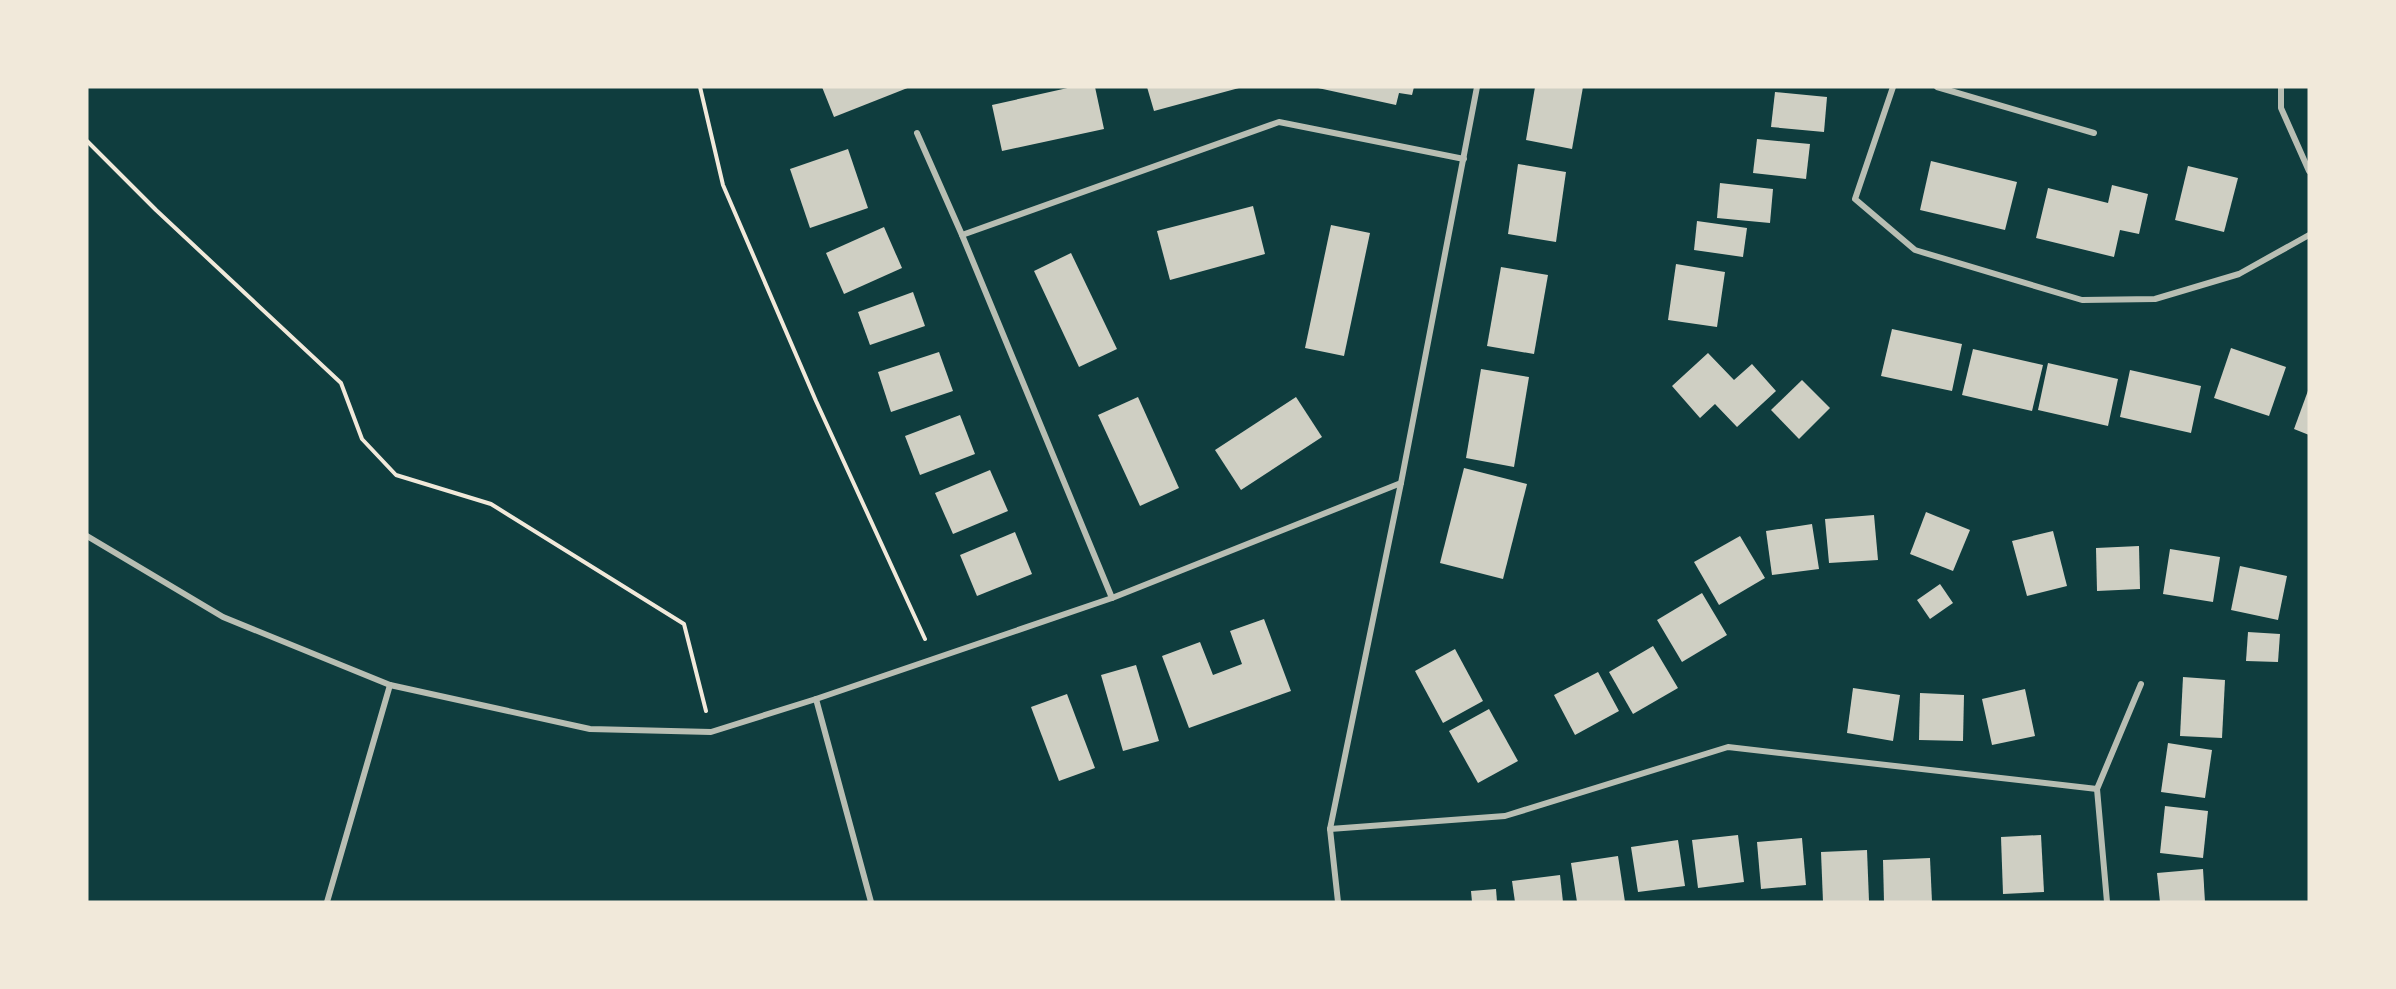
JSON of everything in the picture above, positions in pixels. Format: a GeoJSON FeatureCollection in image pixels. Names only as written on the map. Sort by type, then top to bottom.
{"type":"FeatureCollection","features":[{"type":"Feature","properties":{"kind":"street"},"geometry":{"type":"LineString","coordinates":[[1338,902],[1330,829],[1401,483],[1477,87]]}},
{"type":"Feature","properties":{"kind":"street"},"geometry":{"type":"LineString","coordinates":[[1893,87],[1855,199],[1915,250],[2082,300],[2155,299],[2239,274],[2309,235]]}},
{"type":"Feature","properties":{"kind":"street"},"geometry":{"type":"LineString","coordinates":[[1937,87],[2094,133]]}},
{"type":"Feature","properties":{"kind":"street"},"geometry":{"type":"LineString","coordinates":[[2281,87],[2281,108],[2309,171]]}},
{"type":"Feature","properties":{"kind":"street"},"geometry":{"type":"LineString","coordinates":[[962,235],[1279,122],[1464,159]]}},
{"type":"Feature","properties":{"kind":"street"},"geometry":{"type":"LineString","coordinates":[[917,133],[962,235],[1112,598]]}},
{"type":"Feature","properties":{"kind":"street"},"geometry":{"type":"LineString","coordinates":[[87,536],[223,617],[390,686],[590,729],[711,732],[816,699],[1112,598],[1401,483]]}},
{"type":"Feature","properties":{"kind":"street"},"geometry":{"type":"LineString","coordinates":[[2107,902],[2097,789],[2141,684]]}},
{"type":"Feature","properties":{"kind":"street"},"geometry":{"type":"LineString","coordinates":[[327,902],[390,686]]}},
{"type":"Feature","properties":{"kind":"street"},"geometry":{"type":"LineString","coordinates":[[816,699],[871,902]]}},
{"type":"Feature","properties":{"kind":"street"},"geometry":{"type":"LineString","coordinates":[[1330,829],[1505,816],[1728,747],[2097,789]]}},
{"type":"Feature","properties":{"kind":"path"},"geometry":{"type":"LineString","coordinates":[[700,87],[723,185],[816,401],[934,659]]}},
{"type":"Feature","properties":{"kind":"path"},"geometry":{"type":"LineString","coordinates":[[87,141],[156,210],[340,383],[362,440],[396,475],[491,504],[684,624],[711,732]]}},
{"type":"Feature","properties":{"kind":"building"},"geometry":{"type":"Polygon","coordinates":[[[822,87],[910,87],[834,117],[822,87]]]}},
{"type":"Feature","properties":{"kind":"building"},"geometry":{"type":"Polygon","coordinates":[[[1072,87],[1095,87],[1104,129],[1002,151],[992,105],[1072,87]]]}},
{"type":"Feature","properties":{"kind":"building"},"geometry":{"type":"Polygon","coordinates":[[[1147,87],[1239,87],[1239,88],[1154,111],[1147,87]]]}},
{"type":"Feature","properties":{"kind":"building"},"geometry":{"type":"Polygon","coordinates":[[[1414,87],[1412,95],[1399,93],[1396,105],[1318,88],[1414,87]]]}},
{"type":"Feature","properties":{"kind":"building"},"geometry":{"type":"Polygon","coordinates":[[[1535,87],[1583,87],[1572,149],[1526,140],[1535,87]]]}},
{"type":"Feature","properties":{"kind":"building"},"geometry":{"type":"Polygon","coordinates":[[[1775,92],[1827,97],[1824,132],[1771,127],[1775,92]]]}},
{"type":"Feature","properties":{"kind":"building"},"geometry":{"type":"Polygon","coordinates":[[[1757,139],[1810,144],[1806,179],[1753,173],[1757,139]]]}},
{"type":"Feature","properties":{"kind":"building"},"geometry":{"type":"Polygon","coordinates":[[[848,149],[868,208],[810,228],[790,169],[848,149]]]}},
{"type":"Feature","properties":{"kind":"building"},"geometry":{"type":"Polygon","coordinates":[[[1931,161],[2017,182],[2005,230],[1920,210],[1931,161]]]}},
{"type":"Feature","properties":{"kind":"building"},"geometry":{"type":"Polygon","coordinates":[[[1518,164],[1566,172],[1556,242],[1508,234],[1518,164]]]}},
{"type":"Feature","properties":{"kind":"building"},"geometry":{"type":"Polygon","coordinates":[[[2188,166],[2238,178],[2224,232],[2175,220],[2188,166]]]}},
{"type":"Feature","properties":{"kind":"building"},"geometry":{"type":"Polygon","coordinates":[[[1720,183],[1773,189],[1770,223],[1717,218],[1720,183]]]}},
{"type":"Feature","properties":{"kind":"building"},"geometry":{"type":"Polygon","coordinates":[[[2112,185],[2148,194],[2139,234],[2120,230],[2114,257],[2036,238],[2048,188],[2108,203],[2112,185]]]}},
{"type":"Feature","properties":{"kind":"building"},"geometry":{"type":"Polygon","coordinates":[[[1253,206],[1265,254],[1170,280],[1157,231],[1253,206]]]}},
{"type":"Feature","properties":{"kind":"building"},"geometry":{"type":"Polygon","coordinates":[[[1697,221],[1747,228],[1743,257],[1694,250],[1697,221]]]}},
{"type":"Feature","properties":{"kind":"building"},"geometry":{"type":"Polygon","coordinates":[[[1331,225],[1370,233],[1344,356],[1305,348],[1331,225]]]}},
{"type":"Feature","properties":{"kind":"building"},"geometry":{"type":"Polygon","coordinates":[[[884,227],[902,268],[844,294],[826,253],[884,227]]]}},
{"type":"Feature","properties":{"kind":"building"},"geometry":{"type":"Polygon","coordinates":[[[1071,253],[1117,349],[1079,367],[1034,271],[1071,253]]]}},
{"type":"Feature","properties":{"kind":"building"},"geometry":{"type":"Polygon","coordinates":[[[1676,264],[1725,272],[1717,327],[1668,320],[1676,264]]]}},
{"type":"Feature","properties":{"kind":"building"},"geometry":{"type":"Polygon","coordinates":[[[1501,267],[1548,275],[1534,354],[1487,346],[1501,267]]]}},
{"type":"Feature","properties":{"kind":"building"},"geometry":{"type":"Polygon","coordinates":[[[913,292],[925,326],[870,345],[858,312],[913,292]]]}},
{"type":"Feature","properties":{"kind":"building"},"geometry":{"type":"Polygon","coordinates":[[[1892,329],[1962,344],[1952,391],[1881,376],[1892,329]]]}},
{"type":"Feature","properties":{"kind":"building"},"geometry":{"type":"Polygon","coordinates":[[[2231,348],[2286,367],[2269,416],[2214,398],[2231,348]]]}},
{"type":"Feature","properties":{"kind":"building"},"geometry":{"type":"Polygon","coordinates":[[[1973,349],[2043,365],[2032,411],[1962,395],[1973,349]]]}},
{"type":"Feature","properties":{"kind":"building"},"geometry":{"type":"Polygon","coordinates":[[[939,352],[953,391],[891,412],[878,372],[939,352]]]}},
{"type":"Feature","properties":{"kind":"building"},"geometry":{"type":"Polygon","coordinates":[[[1708,353],[1734,380],[1752,364],[1776,391],[1737,427],[1715,404],[1700,418],[1672,386],[1708,353]]]}},
{"type":"Feature","properties":{"kind":"building"},"geometry":{"type":"Polygon","coordinates":[[[2048,363],[2118,379],[2108,426],[2038,410],[2048,363]]]}},
{"type":"Feature","properties":{"kind":"building"},"geometry":{"type":"Polygon","coordinates":[[[1481,369],[1529,377],[1514,467],[1466,458],[1481,369]]]}},
{"type":"Feature","properties":{"kind":"building"},"geometry":{"type":"Polygon","coordinates":[[[2130,370],[2201,386],[2191,433],[2120,417],[2130,370]]]}},
{"type":"Feature","properties":{"kind":"building"},"geometry":{"type":"Polygon","coordinates":[[[1802,380],[1830,408],[1799,439],[1771,410],[1802,380]]]}},
{"type":"Feature","properties":{"kind":"building"},"geometry":{"type":"Polygon","coordinates":[[[2309,388],[2309,435],[2294,429],[2309,388]]]}},
{"type":"Feature","properties":{"kind":"building"},"geometry":{"type":"Polygon","coordinates":[[[1138,397],[1179,488],[1140,506],[1098,415],[1138,397]]]}},
{"type":"Feature","properties":{"kind":"building"},"geometry":{"type":"Polygon","coordinates":[[[1296,397],[1322,437],[1241,490],[1215,450],[1296,397]]]}},
{"type":"Feature","properties":{"kind":"building"},"geometry":{"type":"Polygon","coordinates":[[[960,415],[975,454],[920,475],[905,436],[960,415]]]}},
{"type":"Feature","properties":{"kind":"building"},"geometry":{"type":"Polygon","coordinates":[[[1464,468],[1527,484],[1503,579],[1440,563],[1464,468]]]}},
{"type":"Feature","properties":{"kind":"building"},"geometry":{"type":"Polygon","coordinates":[[[990,470],[1008,511],[953,534],[935,493],[990,470]]]}},
{"type":"Feature","properties":{"kind":"building"},"geometry":{"type":"Polygon","coordinates":[[[1926,512],[1970,530],[1953,571],[1910,554],[1926,512]]]}},
{"type":"Feature","properties":{"kind":"building"},"geometry":{"type":"Polygon","coordinates":[[[1874,515],[1878,560],[1829,563],[1825,519],[1874,515]]]}},
{"type":"Feature","properties":{"kind":"building"},"geometry":{"type":"Polygon","coordinates":[[[1812,524],[1819,569],[1772,575],[1766,531],[1812,524]]]}},
{"type":"Feature","properties":{"kind":"building"},"geometry":{"type":"Polygon","coordinates":[[[2053,531],[2067,586],[2027,596],[2012,541],[2053,531]]]}},
{"type":"Feature","properties":{"kind":"building"},"geometry":{"type":"Polygon","coordinates":[[[1015,532],[1032,574],[977,596],[960,555],[1015,532]]]}},
{"type":"Feature","properties":{"kind":"building"},"geometry":{"type":"Polygon","coordinates":[[[1740,536],[1765,578],[1719,605],[1694,562],[1740,536]]]}},
{"type":"Feature","properties":{"kind":"building"},"geometry":{"type":"Polygon","coordinates":[[[2139,546],[2140,589],[2097,591],[2096,548],[2139,546]]]}},
{"type":"Feature","properties":{"kind":"building"},"geometry":{"type":"Polygon","coordinates":[[[2170,549],[2220,557],[2213,602],[2163,594],[2170,549]]]}},
{"type":"Feature","properties":{"kind":"building"},"geometry":{"type":"Polygon","coordinates":[[[2240,566],[2287,576],[2278,620],[2231,610],[2240,566]]]}},
{"type":"Feature","properties":{"kind":"building"},"geometry":{"type":"Polygon","coordinates":[[[1940,584],[1953,603],[1930,619],[1917,600],[1940,584]]]}},
{"type":"Feature","properties":{"kind":"building"},"geometry":{"type":"Polygon","coordinates":[[[1702,593],[1727,635],[1682,662],[1657,620],[1702,593]]]}},
{"type":"Feature","properties":{"kind":"building"},"geometry":{"type":"Polygon","coordinates":[[[1264,619],[1291,691],[1189,728],[1162,656],[1200,642],[1213,675],[1242,664],[1230,631],[1264,619]]]}},
{"type":"Feature","properties":{"kind":"building"},"geometry":{"type":"Polygon","coordinates":[[[2248,632],[2280,634],[2278,662],[2246,661],[2248,632]]]}},
{"type":"Feature","properties":{"kind":"building"},"geometry":{"type":"Polygon","coordinates":[[[1653,646],[1678,688],[1633,714],[1609,672],[1653,646]]]}},
{"type":"Feature","properties":{"kind":"building"},"geometry":{"type":"Polygon","coordinates":[[[1455,649],[1483,701],[1443,723],[1415,671],[1455,649]]]}},
{"type":"Feature","properties":{"kind":"building"},"geometry":{"type":"Polygon","coordinates":[[[1136,665],[1159,741],[1123,751],[1101,675],[1136,665]]]}},
{"type":"Feature","properties":{"kind":"building"},"geometry":{"type":"Polygon","coordinates":[[[1598,672],[1619,711],[1575,735],[1554,695],[1598,672]]]}},
{"type":"Feature","properties":{"kind":"building"},"geometry":{"type":"Polygon","coordinates":[[[2183,677],[2225,680],[2222,738],[2180,736],[2183,677]]]}},
{"type":"Feature","properties":{"kind":"building"},"geometry":{"type":"Polygon","coordinates":[[[1853,688],[1900,695],[1893,741],[1847,733],[1853,688]]]}},
{"type":"Feature","properties":{"kind":"building"},"geometry":{"type":"Polygon","coordinates":[[[2025,689],[2035,736],[1992,745],[1982,699],[2025,689]]]}},
{"type":"Feature","properties":{"kind":"building"},"geometry":{"type":"Polygon","coordinates":[[[1920,693],[1964,695],[1963,741],[1919,740],[1920,693]]]}},
{"type":"Feature","properties":{"kind":"building"},"geometry":{"type":"Polygon","coordinates":[[[1067,694],[1095,768],[1059,781],[1031,707],[1067,694]]]}},
{"type":"Feature","properties":{"kind":"building"},"geometry":{"type":"Polygon","coordinates":[[[1489,709],[1518,761],[1478,783],[1449,731],[1489,709]]]}},
{"type":"Feature","properties":{"kind":"building"},"geometry":{"type":"Polygon","coordinates":[[[2168,743],[2212,750],[2205,798],[2161,792],[2168,743]]]}},
{"type":"Feature","properties":{"kind":"building"},"geometry":{"type":"Polygon","coordinates":[[[2165,806],[2208,811],[2203,858],[2160,853],[2165,806]]]}},
{"type":"Feature","properties":{"kind":"building"},"geometry":{"type":"Polygon","coordinates":[[[1738,835],[1744,882],[1698,888],[1692,840],[1738,835]]]}},
{"type":"Feature","properties":{"kind":"building"},"geometry":{"type":"Polygon","coordinates":[[[2041,835],[2044,892],[2003,894],[2001,837],[2041,835]]]}},
{"type":"Feature","properties":{"kind":"building"},"geometry":{"type":"Polygon","coordinates":[[[1802,838],[1806,885],[1761,889],[1757,842],[1802,838]]]}},
{"type":"Feature","properties":{"kind":"building"},"geometry":{"type":"Polygon","coordinates":[[[1678,840],[1685,886],[1638,892],[1631,847],[1678,840]]]}},
{"type":"Feature","properties":{"kind":"building"},"geometry":{"type":"Polygon","coordinates":[[[1867,850],[1869,901],[1823,902],[1821,852],[1867,850]]]}},
{"type":"Feature","properties":{"kind":"building"},"geometry":{"type":"Polygon","coordinates":[[[1618,856],[1625,902],[1577,902],[1571,863],[1618,856]]]}},
{"type":"Feature","properties":{"kind":"building"},"geometry":{"type":"Polygon","coordinates":[[[1930,858],[1932,902],[1884,902],[1883,860],[1930,858]]]}},
{"type":"Feature","properties":{"kind":"building"},"geometry":{"type":"Polygon","coordinates":[[[2203,869],[2205,902],[2160,902],[2157,873],[2203,869]]]}},
{"type":"Feature","properties":{"kind":"building"},"geometry":{"type":"Polygon","coordinates":[[[1560,875],[1563,902],[1515,902],[1512,881],[1560,875]]]}},
{"type":"Feature","properties":{"kind":"building"},"geometry":{"type":"Polygon","coordinates":[[[1496,889],[1497,902],[1472,902],[1471,891],[1496,889]]]}}]}
